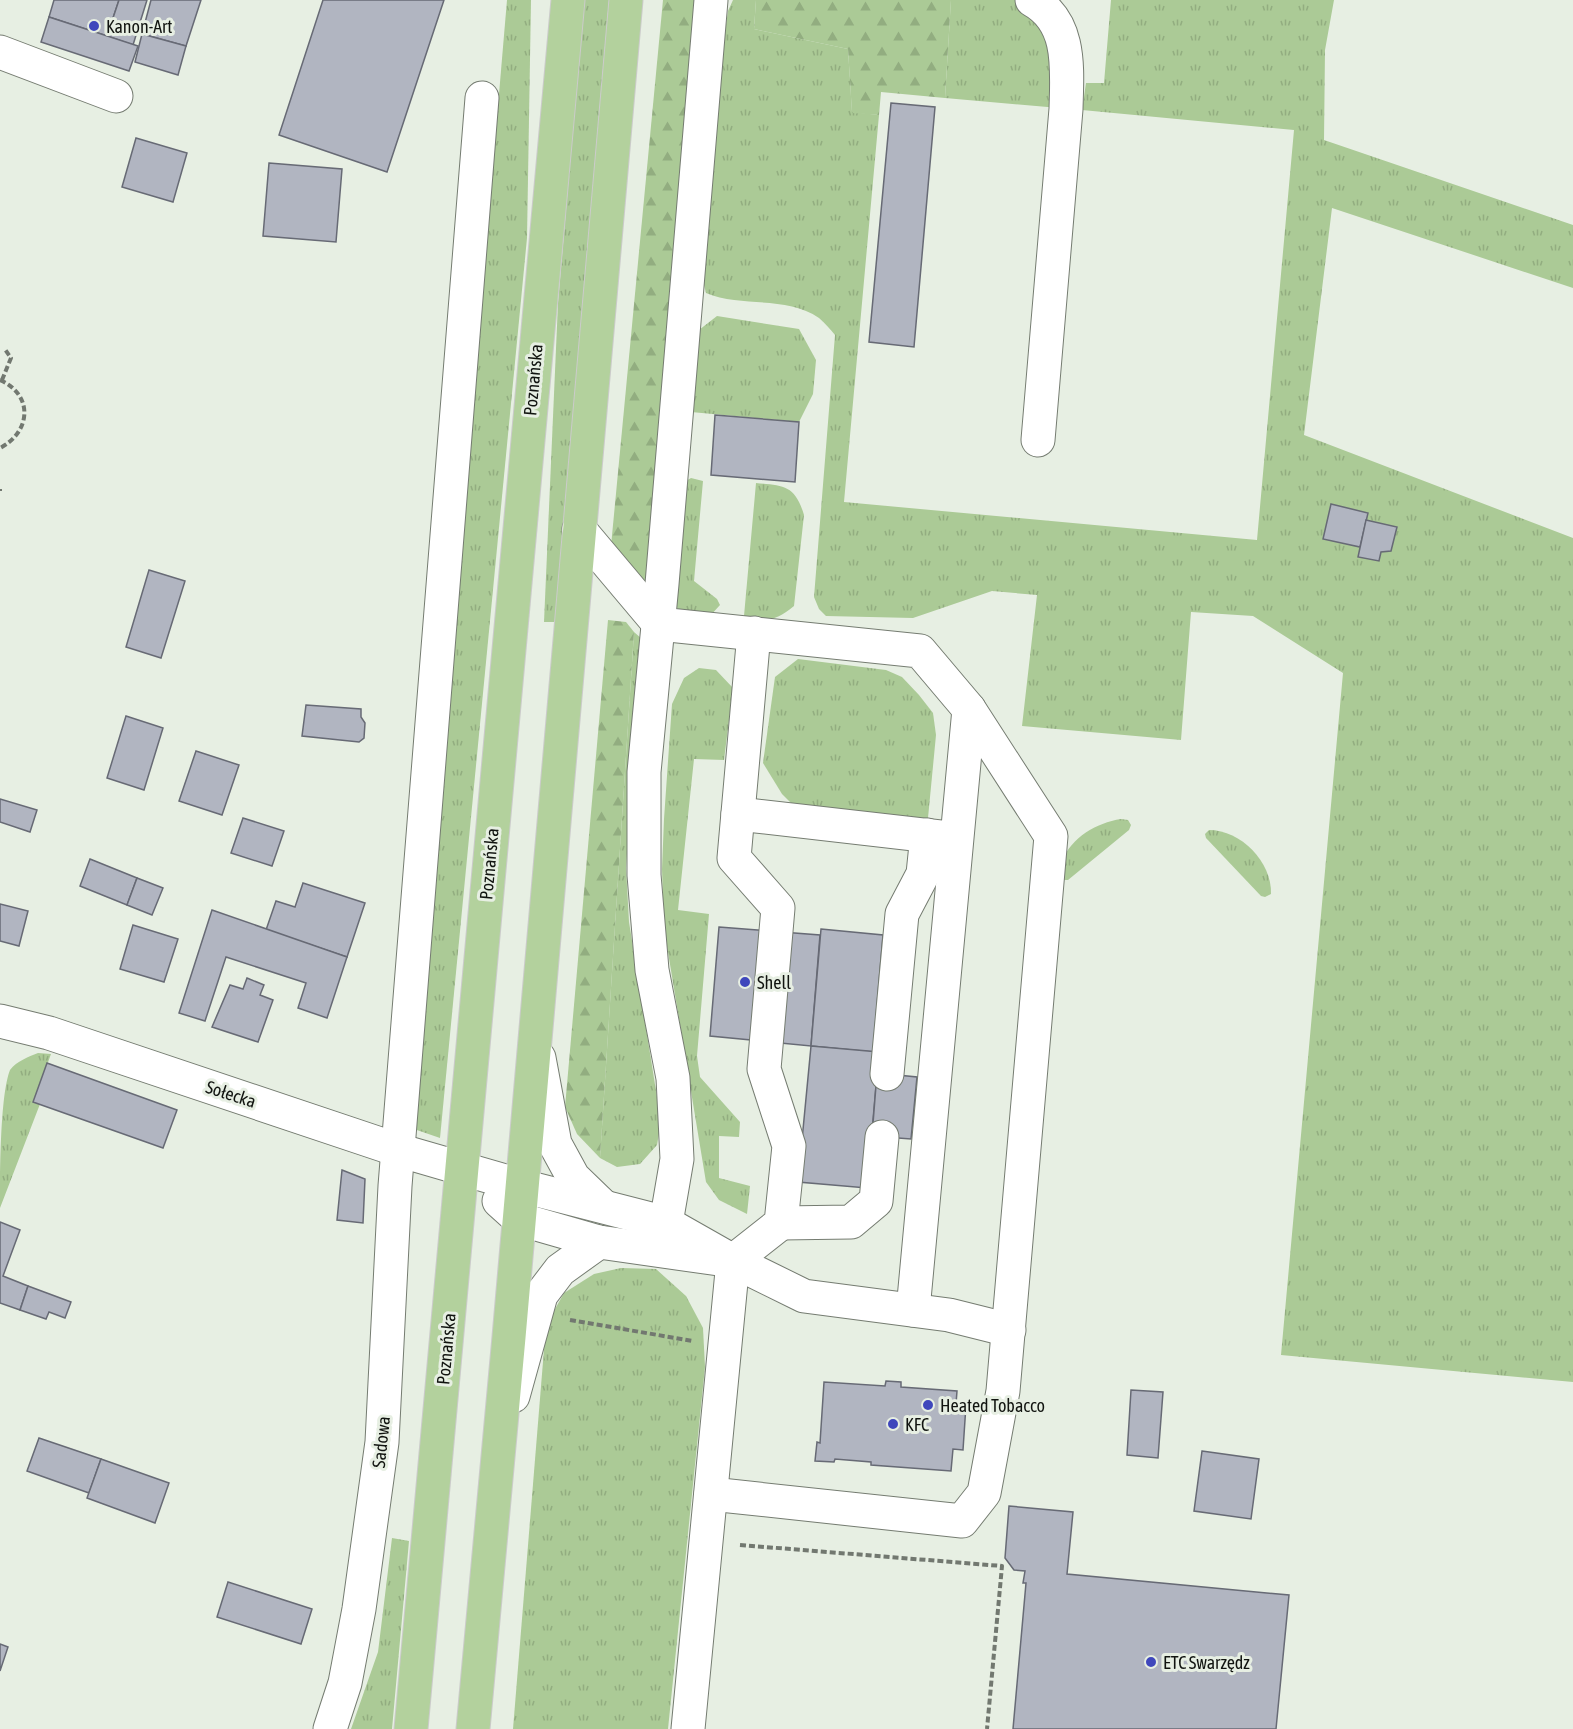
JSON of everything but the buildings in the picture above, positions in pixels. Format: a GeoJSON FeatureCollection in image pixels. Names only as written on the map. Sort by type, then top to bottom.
{"type":"FeatureCollection","features":[{"type":"Feature","properties":{"kind":"main road","name":"Poznańska"},"geometry":{"type":"LineString","coordinates":[[411,1729],[568,0]]}},
{"type":"Feature","properties":{"kind":"main road"},"geometry":{"type":"LineString","coordinates":[[473,1729],[626,0]]}},
{"type":"Feature","properties":{"kind":"street"},"geometry":{"type":"LineString","coordinates":[[666,1223],[676,1158],[673,1078],[652,970],[644,875],[645,772],[711,0]]}},
{"type":"Feature","properties":{"kind":"street"},"geometry":{"type":"LineString","coordinates":[[1032,0],[1045,7],[1060,29],[1067,63],[1066,109],[1038,440]]}},
{"type":"Feature","properties":{"kind":"street"},"geometry":{"type":"LineString","coordinates":[[0,52],[116,96]]}},
{"type":"Feature","properties":{"kind":"street","name":"Sadowa"},"geometry":{"type":"LineString","coordinates":[[330,1729],[345,1683],[359,1609],[382,1442],[395,1186],[482,98]]}},
{"type":"Feature","properties":{"kind":"street"},"geometry":{"type":"LineString","coordinates":[[579,529],[658,624],[920,651],[969,709],[1051,836],[1003,1391],[984,1493],[962,1521],[711,1494]]}},
{"type":"Feature","properties":{"kind":"street"},"geometry":{"type":"LineString","coordinates":[[754,633],[734,858],[778,908],[764,1069],[789,1146],[781,1223]]}},
{"type":"Feature","properties":{"kind":"street"},"geometry":{"type":"LineString","coordinates":[[913,1310],[942,837],[969,709]]}},
{"type":"Feature","properties":{"kind":"street"},"geometry":{"type":"LineString","coordinates":[[738,814],[942,837]]}},
{"type":"Feature","properties":{"kind":"street"},"geometry":{"type":"LineString","coordinates":[[887,1074],[902,914],[942,837]]}},
{"type":"Feature","properties":{"kind":"street","name":"Sołecka"},"geometry":{"type":"LineString","coordinates":[[2,1027],[50,1034],[398,1150],[522,1186],[666,1223],[733,1261]]}},
{"type":"Feature","properties":{"kind":"street"},"geometry":{"type":"LineString","coordinates":[[535,1035],[555,1144],[573,1177],[605,1207]]}},
{"type":"Feature","properties":{"kind":"street"},"geometry":{"type":"LineString","coordinates":[[688,1729],[733,1261],[781,1223],[851,1222],[876,1201],[882,1137]]}},
{"type":"Feature","properties":{"kind":"street"},"geometry":{"type":"LineString","coordinates":[[462,1167],[519,1220],[599,1242],[733,1261],[804,1296],[949,1315],[1009,1330]]}},
{"type":"Feature","properties":{"kind":"street"},"geometry":{"type":"LineString","coordinates":[[499,1450],[541,1295],[560,1270],[599,1242]]}},
{"type":"Feature","properties":{"kind":"path"},"geometry":{"type":"LineString","coordinates":[[0,448],[17,436],[24,415],[19,395],[1,380],[11,358],[4,348]]}},
{"type":"Feature","properties":{"kind":"path"},"geometry":{"type":"LineString","coordinates":[[706,1543],[1002,1566],[987,1729]]}},
{"type":"Feature","properties":{"kind":"green space"},"geometry":{"type":"Polygon","coordinates":[[[507,0],[531,0],[527,238],[440,1138],[411,1128],[507,0]]]}},
{"type":"Feature","properties":{"kind":"green space"},"geometry":{"type":"Polygon","coordinates":[[[584,0],[609,0],[555,622],[544,622],[558,303],[584,0]]]}},
{"type":"Feature","properties":{"kind":"green space"},"geometry":{"type":"Polygon","coordinates":[[[663,0],[698,0],[649,575],[644,594],[611,546],[663,0]]]}},
{"type":"Feature","properties":{"kind":"green space"},"geometry":{"type":"Polygon","coordinates":[[[733,0],[756,0],[754,29],[848,49],[852,112],[879,115],[844,502],[1257,540],[1294,130],[1082,110],[1086,83],[1104,83],[1111,0],[1334,0],[1325,50],[1324,140],[1573,225],[1573,288],[1332,208],[1304,435],[1573,538],[1573,1382],[1281,1355],[1343,673],[1253,616],[1191,612],[1181,740],[1022,726],[1037,595],[992,591],[913,618],[826,616],[819,609],[814,597],[835,335],[819,318],[806,311],[793,306],[734,300],[706,293],[703,281],[722,51],[728,11],[733,0]]]}},
{"type":"Feature","properties":{"kind":"green space"},"geometry":{"type":"Polygon","coordinates":[[[756,0],[951,0],[945,98],[881,92],[879,115],[852,113],[848,49],[754,29],[756,0]]]}},
{"type":"Feature","properties":{"kind":"green space"},"geometry":{"type":"Polygon","coordinates":[[[951,0],[1016,0],[1043,14],[1059,108],[945,98],[951,0]]]}},
{"type":"Feature","properties":{"kind":"green space"},"geometry":{"type":"Polygon","coordinates":[[[717,316],[799,329],[816,360],[813,394],[799,422],[691,412],[699,330],[717,316]]]}},
{"type":"Feature","properties":{"kind":"green space"},"geometry":{"type":"Polygon","coordinates":[[[691,478],[703,481],[694,581],[717,599],[720,605],[710,616],[679,611],[672,599],[686,481],[691,478]]]}},
{"type":"Feature","properties":{"kind":"green space"},"geometry":{"type":"Polygon","coordinates":[[[756,483],[774,485],[792,492],[801,505],[804,515],[794,606],[771,619],[744,616],[756,483]]]}},
{"type":"Feature","properties":{"kind":"green space"},"geometry":{"type":"Polygon","coordinates":[[[608,620],[626,622],[634,632],[600,1158],[577,1134],[565,1107],[608,620]]]}},
{"type":"Feature","properties":{"kind":"green space"},"geometry":{"type":"Polygon","coordinates":[[[634,632],[642,639],[626,868],[629,922],[661,1122],[657,1145],[640,1164],[617,1167],[600,1158],[634,632]]]}},
{"type":"Feature","properties":{"kind":"green space"},"geometry":{"type":"Polygon","coordinates":[[[798,659],[886,670],[902,677],[919,695],[933,713],[936,735],[928,818],[915,823],[804,808],[792,804],[782,794],[763,763],[775,677],[798,659]]]}},
{"type":"Feature","properties":{"kind":"green space"},"geometry":{"type":"Polygon","coordinates":[[[699,668],[716,670],[733,688],[724,760],[694,759],[678,910],[709,914],[697,1056],[700,1077],[740,1122],[739,1137],[719,1136],[719,1178],[750,1186],[747,1214],[719,1200],[706,1182],[664,928],[662,869],[672,704],[684,678],[699,668]]]}},
{"type":"Feature","properties":{"kind":"green space"},"geometry":{"type":"Polygon","coordinates":[[[1121,819],[1128,820],[1131,825],[1129,830],[1068,880],[1063,880],[1062,861],[1066,852],[1078,838],[1103,824],[1121,819]]]}},
{"type":"Feature","properties":{"kind":"green space"},"geometry":{"type":"Polygon","coordinates":[[[1209,830],[1221,831],[1232,836],[1252,850],[1266,870],[1271,894],[1261,896],[1206,838],[1205,834],[1209,830]]]}},
{"type":"Feature","properties":{"kind":"green space"},"geometry":{"type":"Polygon","coordinates":[[[38,1053],[51,1054],[34,1101],[40,1104],[0,1208],[1,1136],[7,1082],[13,1067],[38,1053]]]}},
{"type":"Feature","properties":{"kind":"green space"},"geometry":{"type":"Polygon","coordinates":[[[621,1268],[656,1269],[686,1296],[703,1328],[705,1367],[668,1729],[513,1729],[546,1325],[564,1293],[594,1274],[621,1268]]]}},
{"type":"Feature","properties":{"kind":"green space"},"geometry":{"type":"Polygon","coordinates":[[[392,1538],[409,1541],[392,1729],[351,1729],[378,1652],[392,1538]]]}},
{"type":"Feature","properties":{"kind":"place","name":"Kanon-Art"},"geometry":{"type":"Point","coordinates":[94,26]}},
{"type":"Feature","properties":{"kind":"place","name":"Shell"},"geometry":{"type":"Point","coordinates":[745,982]}},
{"type":"Feature","properties":{"kind":"place","name":"Heated Tobacco"},"geometry":{"type":"Point","coordinates":[928,1405]}},
{"type":"Feature","properties":{"kind":"place","name":"KFC"},"geometry":{"type":"Point","coordinates":[893,1424]}},
{"type":"Feature","properties":{"kind":"place","name":"ETC Swarzędz"},"geometry":{"type":"Point","coordinates":[1151,1662]}}]}
